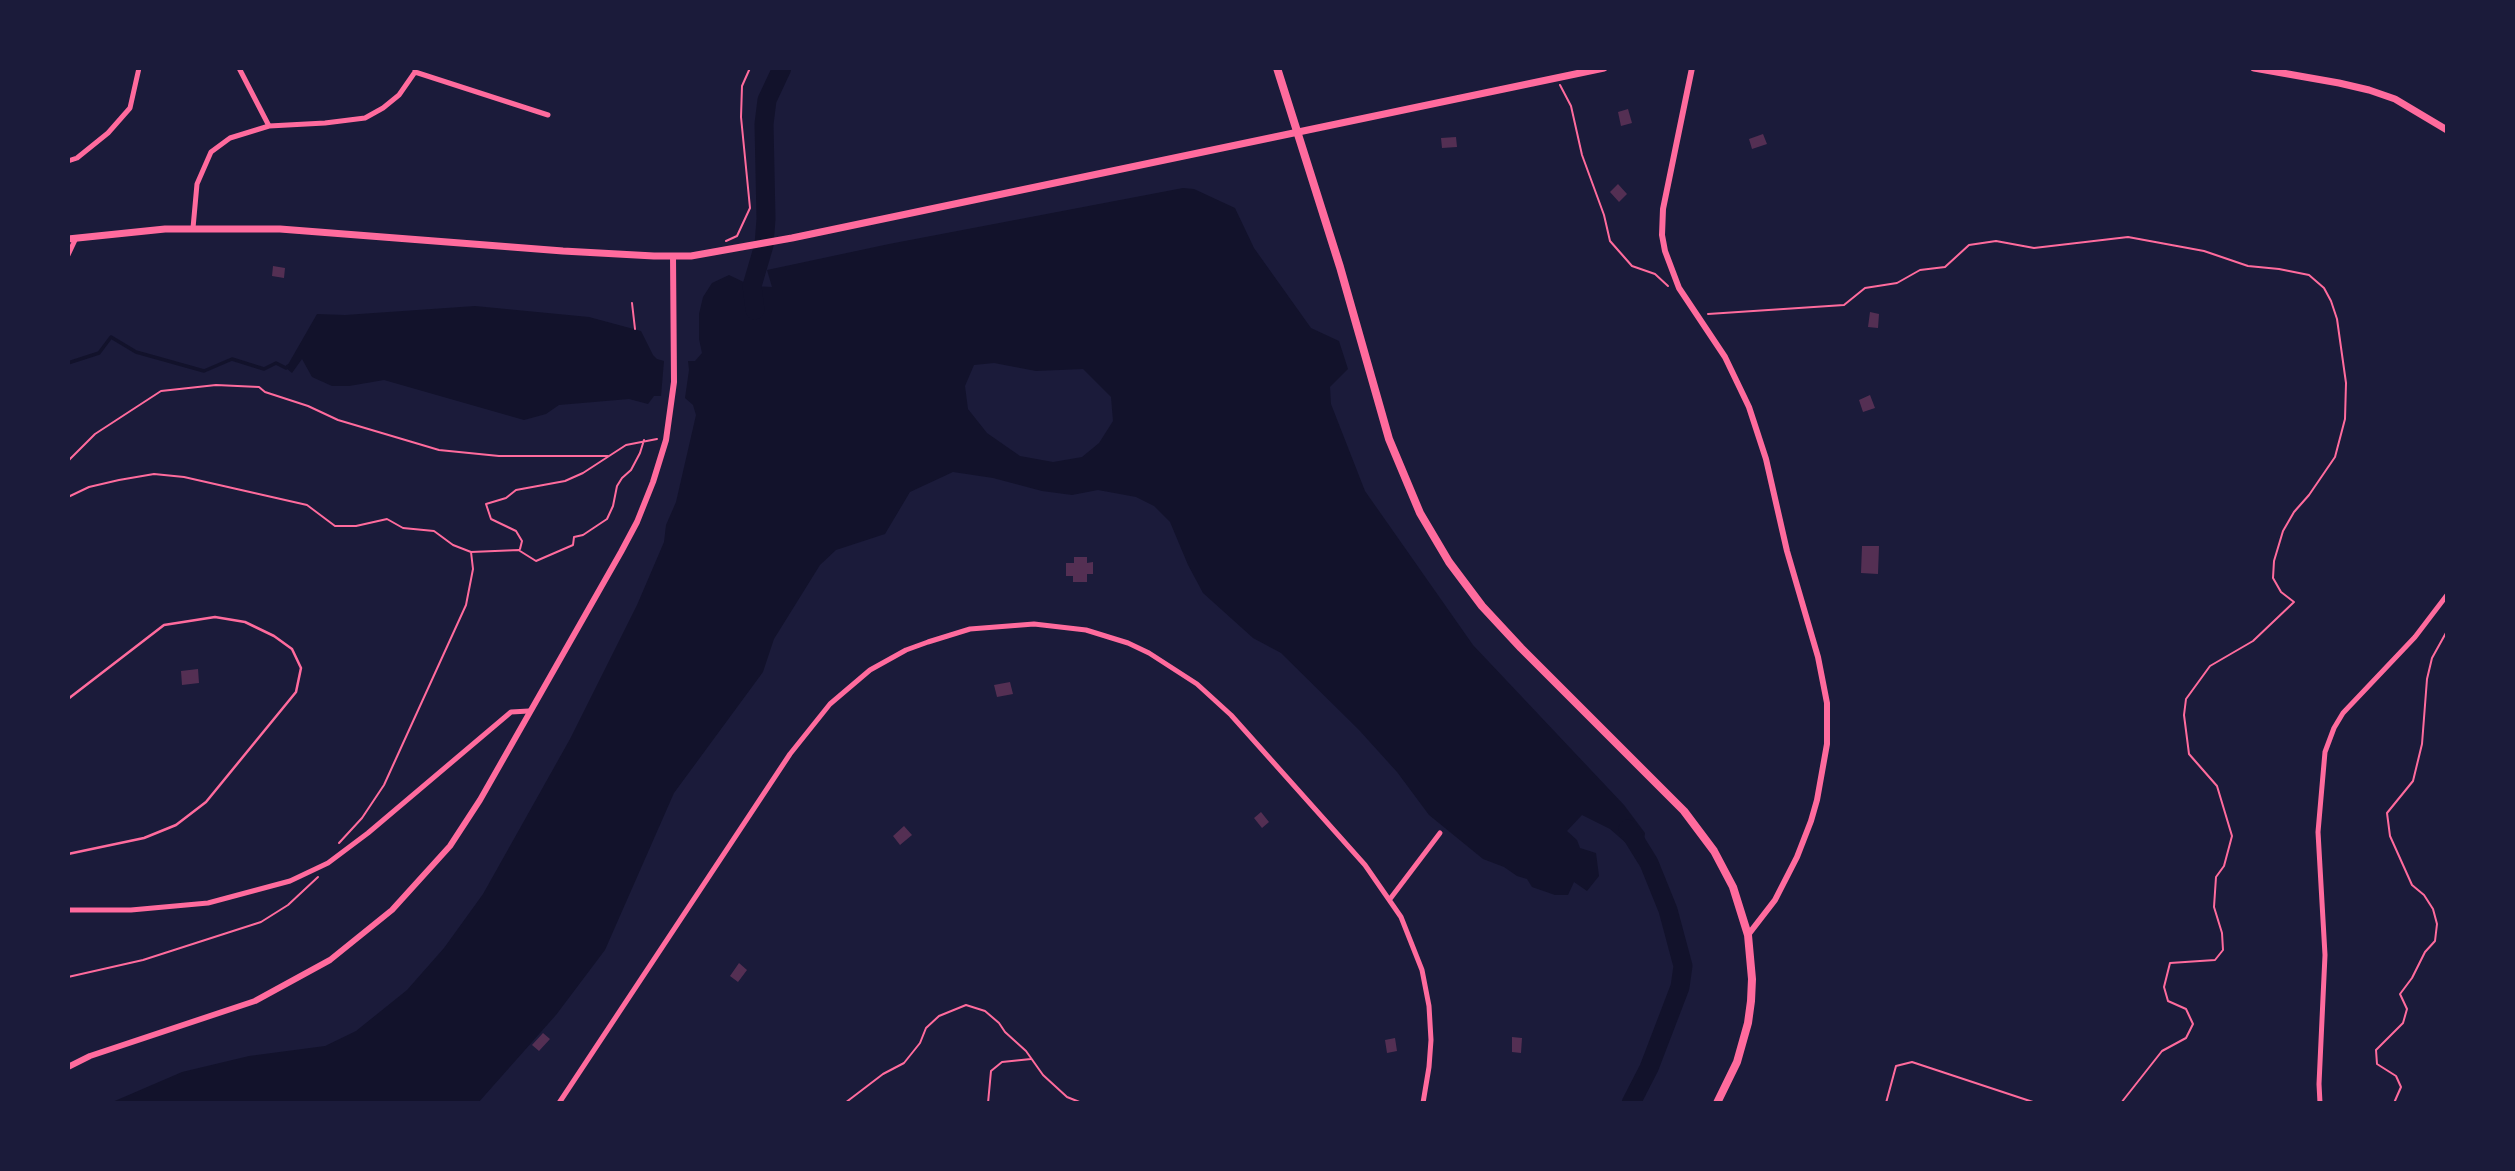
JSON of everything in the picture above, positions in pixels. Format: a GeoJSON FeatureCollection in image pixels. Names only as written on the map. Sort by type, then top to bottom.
{"type":"FeatureCollection","features":[{"type":"Feature","properties":{"kind":"main road"},"geometry":{"type":"LineString","coordinates":[[1278,68],[1389,439],[1420,513],[1449,562],[1482,606],[1671,797],[1701,832],[1733,887],[1748,935],[1752,979],[1748,1023],[1737,1062],[1717,1103]]}},
{"type":"Feature","properties":{"kind":"main road"},"geometry":{"type":"LineString","coordinates":[[72,239],[193,228],[280,229],[563,251],[673,256],[721,251],[1604,68]]}},
{"type":"Feature","properties":{"kind":"main road"},"geometry":{"type":"LineString","coordinates":[[2254,68],[2339,82],[2369,90],[2395,99],[2447,130]]}},
{"type":"Feature","properties":{"kind":"street"},"geometry":{"type":"LineString","coordinates":[[68,161],[77,158],[108,134],[130,108],[139,68]]}},
{"type":"Feature","properties":{"kind":"street"},"geometry":{"type":"LineString","coordinates":[[239,68],[269,125]]}},
{"type":"Feature","properties":{"kind":"street"},"geometry":{"type":"LineString","coordinates":[[1692,68],[1663,209],[1662,235],[1673,275],[1737,380],[1758,433],[1787,551],[1818,657],[1827,703],[1827,744],[1811,821],[1797,857],[1774,900],[1748,935]]}},
{"type":"Feature","properties":{"kind":"street"},"geometry":{"type":"LineString","coordinates":[[193,228],[197,184],[211,152],[230,138],[269,125],[365,118],[398,95],[415,70],[548,115]]}},
{"type":"Feature","properties":{"kind":"street"},"geometry":{"type":"LineString","coordinates":[[68,255],[72,239]]}},
{"type":"Feature","properties":{"kind":"street"},"geometry":{"type":"LineString","coordinates":[[68,1067],[90,1056],[255,1001],[330,960],[391,911],[450,846],[480,800],[637,522],[653,482],[666,440],[675,361],[673,256]]}},
{"type":"Feature","properties":{"kind":"street"},"geometry":{"type":"LineString","coordinates":[[2320,1103],[2325,955],[2318,832],[2325,752],[2343,713],[2414,636],[2447,595]]}},
{"type":"Feature","properties":{"kind":"street"},"geometry":{"type":"LineString","coordinates":[[559,1103],[812,724],[830,704],[870,670],[906,650],[961,631],[1021,624],[1062,626],[1106,635],[1163,661],[1197,684],[1230,715],[1365,865],[1390,899],[1416,952],[1429,1006],[1429,1067],[1423,1103]]}},
{"type":"Feature","properties":{"kind":"street"},"geometry":{"type":"LineString","coordinates":[[68,910],[131,911],[208,903],[290,881],[328,863],[511,712],[529,711]]}},
{"type":"Feature","properties":{"kind":"street"},"geometry":{"type":"LineString","coordinates":[[1390,899],[1440,833]]}},
{"type":"Feature","properties":{"kind":"lane"},"geometry":{"type":"LineString","coordinates":[[68,699],[164,625],[215,617],[245,622],[274,636],[292,649],[301,668],[296,692],[206,802],[176,825],[144,838],[68,854]]}},
{"type":"Feature","properties":{"kind":"path"},"geometry":{"type":"LineString","coordinates":[[721,251],[727,239],[737,236],[750,208],[741,117],[742,86],[750,68]]}},
{"type":"Feature","properties":{"kind":"path"},"geometry":{"type":"LineString","coordinates":[[1555,78],[1571,106],[1582,155],[1604,215],[1610,241],[1632,266],[1655,274],[1671,287]]}},
{"type":"Feature","properties":{"kind":"path"},"geometry":{"type":"LineString","coordinates":[[1697,316],[1844,305],[1866,288],[1897,283],[1920,270],[1945,267],[1969,245],[1996,241],[2034,248],[2128,237],[2204,251],[2248,266],[2279,268],[2309,275],[2324,288],[2334,310],[2346,383],[2345,419],[2334,457],[2283,531],[2274,561],[2273,578],[2281,593],[2294,602],[2253,641],[2210,666],[2186,699],[2184,715],[2189,754],[2217,786],[2232,836],[2224,866],[2217,877],[2214,906],[2222,933],[2223,950],[2215,960],[2170,963],[2164,987],[2168,1001],[2186,1009],[2193,1024],[2186,1038],[2162,1051],[2121,1103]]}},
{"type":"Feature","properties":{"kind":"path"},"geometry":{"type":"LineString","coordinates":[[632,303],[635,329]]}},
{"type":"Feature","properties":{"kind":"path"},"geometry":{"type":"LineString","coordinates":[[68,461],[95,434],[161,391],[216,385],[258,387],[265,393],[308,406],[338,420],[439,450],[499,456],[608,456]]}},
{"type":"Feature","properties":{"kind":"path"},"geometry":{"type":"LineString","coordinates":[[68,496],[89,487],[154,474],[184,477],[307,505],[335,526],[356,526],[387,519],[403,528],[434,531],[453,545],[471,552],[487,550],[508,553],[519,550],[536,561],[573,545],[574,537],[583,535],[607,519],[617,486],[631,470],[644,440]]}},
{"type":"Feature","properties":{"kind":"path"},"geometry":{"type":"LineString","coordinates":[[519,550],[522,541],[516,531],[491,519],[486,504],[506,498],[516,490],[565,481],[583,473],[626,445],[644,440],[666,440]]}},
{"type":"Feature","properties":{"kind":"path"},"geometry":{"type":"LineString","coordinates":[[335,847],[362,818],[384,785],[466,605],[473,569],[471,552]]}},
{"type":"Feature","properties":{"kind":"path"},"geometry":{"type":"LineString","coordinates":[[2394,1103],[2401,1087],[2396,1076],[2377,1064],[2376,1050],[2403,1023],[2407,1009],[2400,994],[2412,978],[2425,952],[2435,941],[2437,924],[2433,909],[2424,895],[2412,885],[2390,836],[2386,813],[2413,781],[2424,731],[2427,679],[2432,657],[2447,631]]}},
{"type":"Feature","properties":{"kind":"path"},"geometry":{"type":"LineString","coordinates":[[68,977],[143,960],[261,922],[288,905],[312,884],[328,863]]}},
{"type":"Feature","properties":{"kind":"path"},"geometry":{"type":"LineString","coordinates":[[845,1103],[883,1074],[904,1063],[920,1043],[926,1028],[939,1016],[967,1005],[985,1011],[1066,1097],[1082,1103]]}},
{"type":"Feature","properties":{"kind":"path"},"geometry":{"type":"LineString","coordinates":[[988,1103],[991,1071],[1002,1062],[1031,1059]]}},
{"type":"Feature","properties":{"kind":"path"},"geometry":{"type":"LineString","coordinates":[[1886,1103],[1896,1066],[1912,1062],[2036,1103]]}},
{"type":"Feature","properties":{"kind":"shaded area"},"geometry":{"type":"Polygon","coordinates":[[[1183,188],[1194,189],[1235,208],[1254,248],[1311,328],[1339,341],[1348,369],[1330,387],[1331,404],[1365,491],[1473,645],[1624,805],[1645,833],[1643,851],[1634,850],[1610,829],[1582,815],[1567,831],[1577,840],[1580,848],[1596,853],[1599,876],[1587,891],[1574,882],[1568,895],[1555,895],[1532,887],[1527,879],[1483,859],[1429,815],[1397,772],[1359,730],[1281,653],[1253,638],[1203,593],[1170,522],[1154,506],[1136,497],[1098,490],[1072,495],[953,472],[910,492],[885,534],[836,550],[820,565],[774,639],[763,672],[674,793],[605,950],[556,1015],[478,1103],[110,1103],[182,1072],[249,1056],[325,1046],[356,1031],[407,990],[444,948],[483,894],[570,739],[637,605],[664,542],[666,525],[676,502],[696,415],[693,405],[685,398],[688,361],[695,361],[702,353],[699,314],[703,297],[712,283],[729,275],[752,286],[772,287],[767,270],[1183,188]],[[994,363],[974,365],[965,386],[968,409],[987,433],[1020,456],[1053,462],[1082,457],[1099,443],[1113,421],[1111,397],[1083,369],[1036,371],[994,363]]]}},
{"type":"Feature","properties":{"kind":"shaded area"},"geometry":{"type":"Polygon","coordinates":[[[475,306],[589,317],[641,331],[653,355],[664,361],[661,396],[654,396],[648,404],[629,399],[559,405],[546,414],[524,420],[384,380],[332,386],[312,377],[302,359],[292,373],[286,368],[317,314],[345,315],[475,306]]]}},
{"type":"Feature","properties":{"kind":"building"},"geometry":{"type":"Polygon","coordinates":[[[1628,109],[1632,123],[1621,126],[1618,112],[1628,109]]]}},
{"type":"Feature","properties":{"kind":"building"},"geometry":{"type":"Polygon","coordinates":[[[1763,134],[1767,144],[1752,149],[1749,139],[1763,134]]]}},
{"type":"Feature","properties":{"kind":"building"},"geometry":{"type":"Polygon","coordinates":[[[1456,137],[1457,147],[1442,148],[1441,138],[1456,137]]]}},
{"type":"Feature","properties":{"kind":"building"},"geometry":{"type":"Polygon","coordinates":[[[1618,184],[1627,194],[1619,202],[1610,192],[1618,184]]]}},
{"type":"Feature","properties":{"kind":"building"},"geometry":{"type":"Polygon","coordinates":[[[273,266],[285,268],[284,278],[272,276],[273,266]]]}},
{"type":"Feature","properties":{"kind":"building"},"geometry":{"type":"Polygon","coordinates":[[[1870,312],[1879,314],[1878,328],[1868,327],[1870,312]]]}},
{"type":"Feature","properties":{"kind":"building"},"geometry":{"type":"Polygon","coordinates":[[[1870,395],[1875,408],[1863,412],[1859,400],[1870,395]]]}},
{"type":"Feature","properties":{"kind":"building"},"geometry":{"type":"Polygon","coordinates":[[[1862,546],[1879,546],[1878,574],[1861,573],[1862,546]]]}},
{"type":"Feature","properties":{"kind":"building"},"geometry":{"type":"Polygon","coordinates":[[[1074,557],[1087,557],[1087,563],[1093,562],[1093,574],[1087,574],[1087,582],[1073,582],[1073,576],[1066,576],[1066,563],[1074,563],[1074,557]]]}},
{"type":"Feature","properties":{"kind":"building"},"geometry":{"type":"Polygon","coordinates":[[[198,669],[199,683],[182,685],[181,671],[198,669]]]}},
{"type":"Feature","properties":{"kind":"building"},"geometry":{"type":"Polygon","coordinates":[[[1010,682],[1013,694],[997,697],[994,685],[1010,682]]]}},
{"type":"Feature","properties":{"kind":"building"},"geometry":{"type":"Polygon","coordinates":[[[1261,812],[1269,822],[1262,828],[1254,818],[1261,812]]]}},
{"type":"Feature","properties":{"kind":"building"},"geometry":{"type":"Polygon","coordinates":[[[904,826],[912,835],[900,845],[893,836],[904,826]]]}},
{"type":"Feature","properties":{"kind":"building"},"geometry":{"type":"Polygon","coordinates":[[[739,963],[747,970],[738,982],[730,976],[739,963]]]}},
{"type":"Feature","properties":{"kind":"building"},"geometry":{"type":"Polygon","coordinates":[[[543,1033],[550,1039],[539,1051],[532,1045],[543,1033]]]}},
{"type":"Feature","properties":{"kind":"building"},"geometry":{"type":"Polygon","coordinates":[[[1512,1037],[1522,1038],[1521,1053],[1512,1052],[1512,1037]]]}},
{"type":"Feature","properties":{"kind":"building"},"geometry":{"type":"Polygon","coordinates":[[[1395,1038],[1397,1051],[1387,1053],[1385,1040],[1395,1038]]]}},
{"type":"Feature","properties":{"kind":"waterway"},"geometry":{"type":"LineString","coordinates":[[755,310],[752,286],[764,245],[766,219],[764,124],[767,100],[782,68]]}},
{"type":"Feature","properties":{"kind":"waterway"},"geometry":{"type":"LineString","coordinates":[[68,363],[99,353],[111,337],[136,352],[204,371],[232,359],[264,369],[276,363],[286,368],[288,366]]}},
{"type":"Feature","properties":{"kind":"waterway"},"geometry":{"type":"LineString","coordinates":[[1628,829],[1649,863],[1668,910],[1683,966],[1680,987],[1649,1068],[1631,1103]]}}]}
